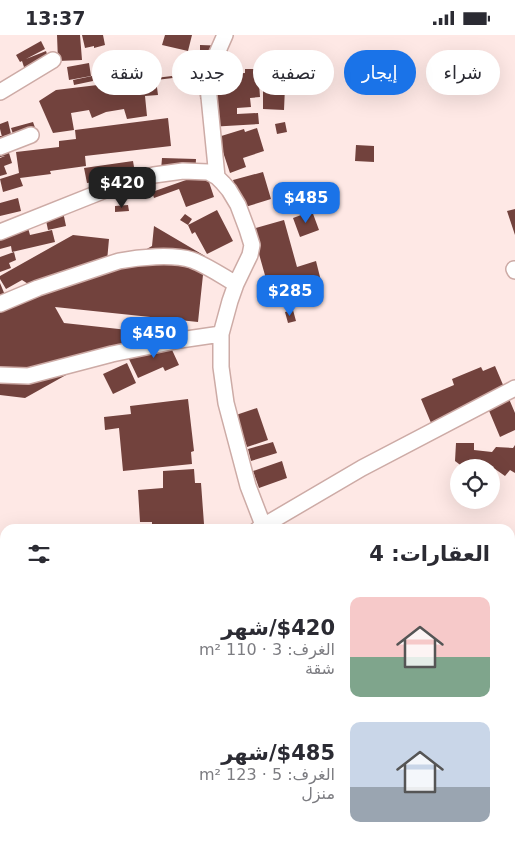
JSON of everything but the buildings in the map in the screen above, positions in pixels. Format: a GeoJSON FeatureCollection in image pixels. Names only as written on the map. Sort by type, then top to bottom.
{"type":"FeatureCollection","features":[{"type":"Feature","properties":{"kind":"street"},"geometry":{"type":"LineString","coordinates":[[216,177],[208,87],[210,69],[225,35]]}},
{"type":"Feature","properties":{"kind":"street"},"geometry":{"type":"LineString","coordinates":[[0,92],[53,60]]}},
{"type":"Feature","properties":{"kind":"street"},"geometry":{"type":"LineString","coordinates":[[0,147],[32,135]]}},
{"type":"Feature","properties":{"kind":"street"},"geometry":{"type":"LineString","coordinates":[[0,232],[118,185],[154,175],[183,171],[208,172],[216,177],[229,191],[238,205],[252,245],[250,255],[230,301],[221,335],[221,367],[226,403],[260,524]]}},
{"type":"Feature","properties":{"kind":"street"},"geometry":{"type":"LineString","coordinates":[[0,304],[38,288],[119,261],[154,257],[190,259],[236,284]]}},
{"type":"Feature","properties":{"kind":"street"},"geometry":{"type":"LineString","coordinates":[[0,375],[28,376],[180,340],[221,335]]}},
{"type":"Feature","properties":{"kind":"street"},"geometry":{"type":"LineString","coordinates":[[266,524],[362,468],[515,388]]}}]}
